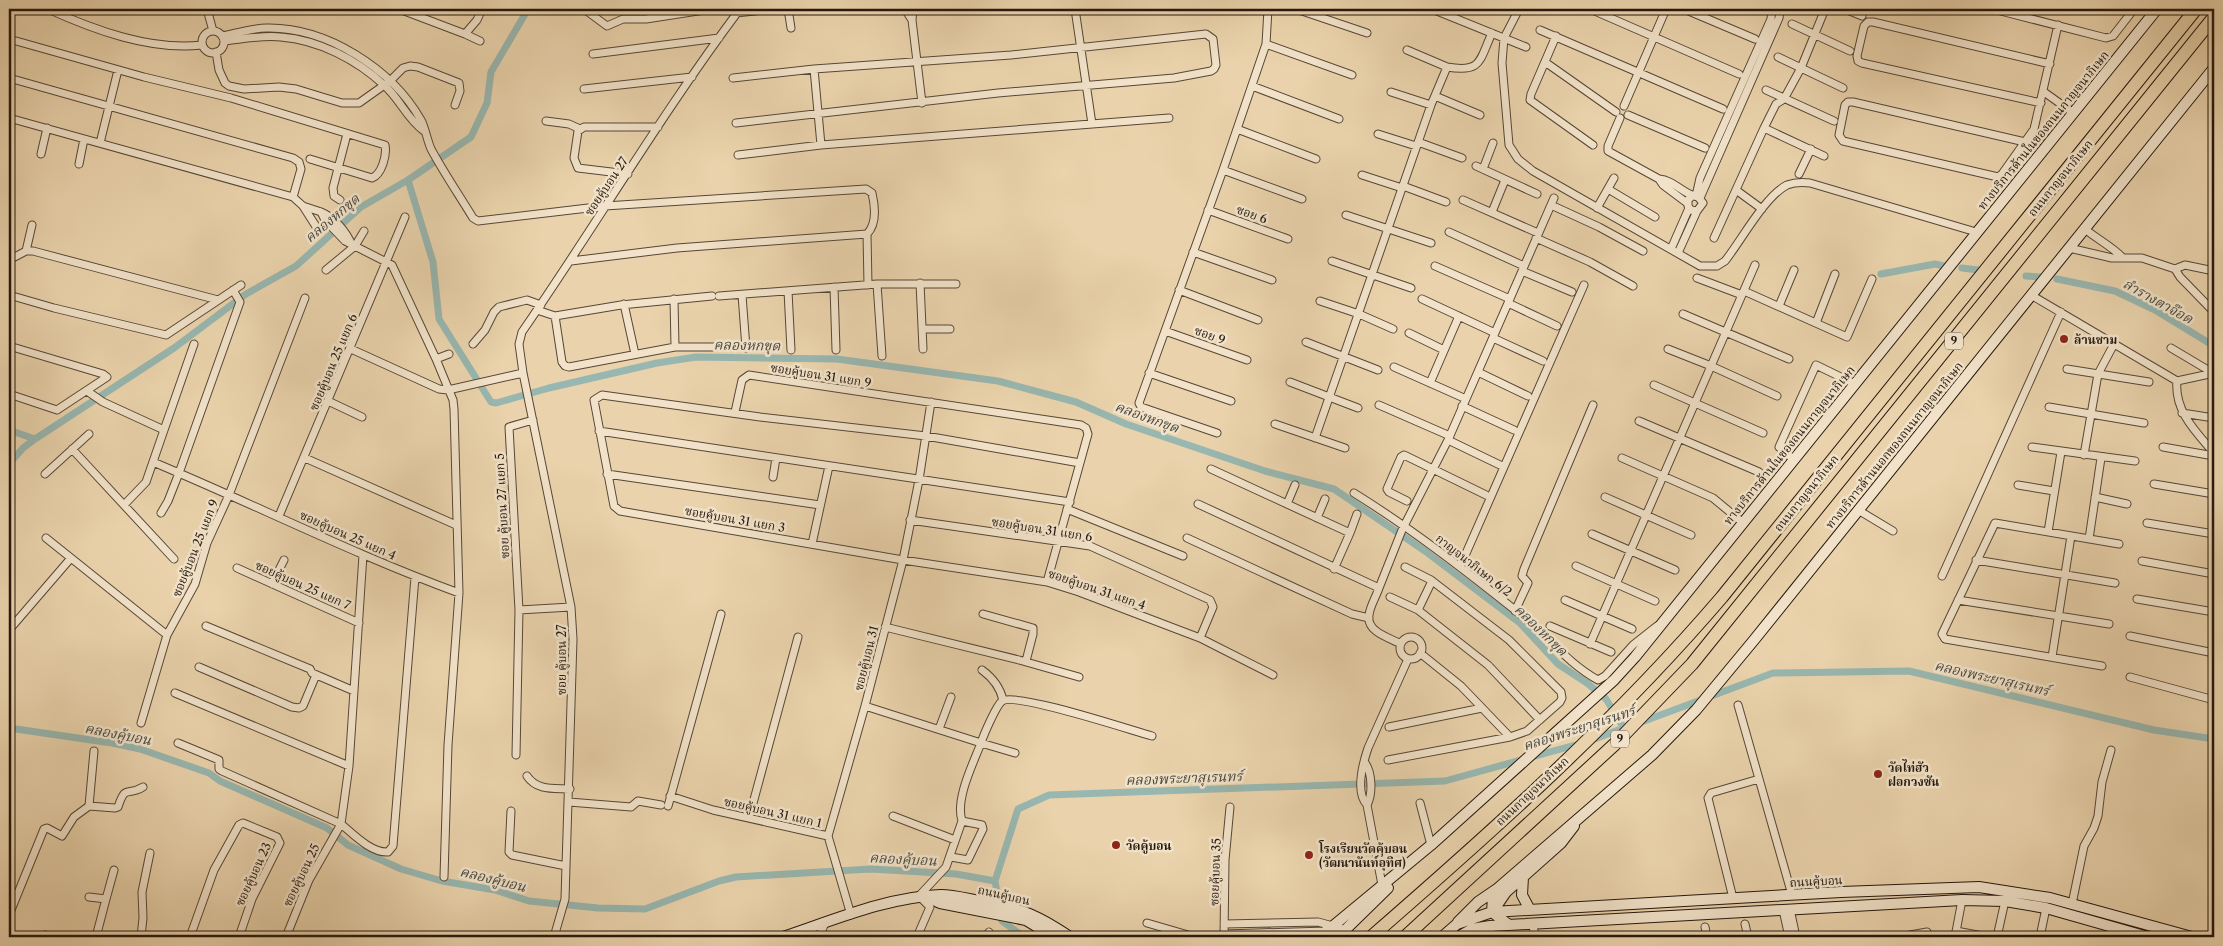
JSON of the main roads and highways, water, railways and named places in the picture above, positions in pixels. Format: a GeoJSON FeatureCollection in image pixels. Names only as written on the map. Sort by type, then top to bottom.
{"type":"FeatureCollection","features":[{"type":"Feature","properties":{"kind":"highway","name":"ถนนกาญจนาภิเษก"},"geometry":{"type":"LineString","coordinates":[[1376,933],[1588,740],[1677,650],[1722,597],[2196,9]]}},
{"type":"Feature","properties":{"kind":"highway","name":"ถนนกาญจนาภิเษก"},"geometry":{"type":"LineString","coordinates":[[1404,937],[1544,810],[1651,709],[1692,664],[2214,17]]}},
{"type":"Feature","properties":{"kind":"main road","name":"ทางบริการด้านในของถนนกาญจนาภิเษก"},"geometry":{"type":"LineString","coordinates":[[1341,936],[1407,867],[1614,680],[1635,657],[1667,620],[1742,522],[1918,308],[1976,232],[2157,9]]}},
{"type":"Feature","properties":{"kind":"main road","name":"ทางบริการด้านนอกของถนนกาญจนาภิเษก"},"geometry":{"type":"LineString","coordinates":[[1492,912],[1493,897],[1497,889],[1652,755],[1696,710],[2214,68]]}},
{"type":"Feature","properties":{"kind":"main road","name":"ทางบริการด้านนอกของถนนกาญจนาภิเษก"},"geometry":{"type":"LineString","coordinates":[[1485,927],[1492,912],[1506,892],[1560,843],[1576,822]]}},
{"type":"Feature","properties":{"kind":"main road","name":"ทางบริการด้านในของถนนกาญจนาภิเษก"},"geometry":{"type":"LineString","coordinates":[[1326,933],[1382,885],[1407,867]]}},
{"type":"Feature","properties":{"kind":"main road"},"geometry":{"type":"LineString","coordinates":[[1522,878],[1522,895],[1530,910]]}},
{"type":"Feature","properties":{"kind":"main road","name":"ถนนคู้บอน"},"geometry":{"type":"LineString","coordinates":[[1442,937],[1457,924],[1492,912],[1733,898],[1979,887],[2050,898],[2192,937]]}},
{"type":"Feature","properties":{"kind":"main road"},"geometry":{"type":"LineString","coordinates":[[1457,924],[1478,902],[1497,889]]}},
{"type":"Feature","properties":{"kind":"main road","name":"ถนนคู้บอน"},"geometry":{"type":"LineString","coordinates":[[783,937],[872,907],[924,893],[943,895],[980,906],[1042,918],[1070,937]]}},
{"type":"Feature","properties":{"kind":"main road"},"geometry":{"type":"LineString","coordinates":[[1458,937],[1485,927],[1509,925],[1962,900],[2005,901],[2046,908],[2149,937],[2153,927]]}},
{"type":"Feature","properties":{"kind":"main road","name":"ถนนคู้บอน"},"geometry":{"type":"LineString","coordinates":[[1013,912],[1054,937]]}},
{"type":"Feature","properties":{"kind":"main road"},"geometry":{"type":"LineString","coordinates":[[1492,912],[1509,925]]}},
{"type":"Feature","properties":{"kind":"main road"},"geometry":{"type":"LineString","coordinates":[[1326,933],[1339,929],[1341,936]]}},
{"type":"Feature","properties":{"kind":"waterway"},"geometry":{"type":"LineString","coordinates":[[408,180],[471,137],[487,103],[491,72],[528,9]]}},
{"type":"Feature","properties":{"kind":"waterway","name":"คลองหกขุด"},"geometry":{"type":"LineString","coordinates":[[9,430],[35,439],[174,348],[246,294],[296,266],[361,207],[408,180],[433,262],[439,319],[491,402],[496,403],[549,388],[657,363],[696,357],[837,359],[998,381],[1076,402],[1126,424],[1265,471],[1334,489],[1425,551],[1520,623],[1558,664],[1587,683],[1606,699],[1624,728]]}},
{"type":"Feature","properties":{"kind":"waterway","name":"ลำรางตาจ๊อด"},"geometry":{"type":"LineString","coordinates":[[1881,274],[1935,264],[1944,266]]}},
{"type":"Feature","properties":{"kind":"waterway","name":"ลำรางตาจ๊อด"},"geometry":{"type":"LineString","coordinates":[[1962,268],[1978,270]]}},
{"type":"Feature","properties":{"kind":"waterway","name":"ลำรางตาจ๊อด"},"geometry":{"type":"LineString","coordinates":[[2026,276],[2041,277]]}},
{"type":"Feature","properties":{"kind":"waterway","name":"ลำรางตาจ๊อด"},"geometry":{"type":"LineString","coordinates":[[2057,279],[2115,291],[2155,310],[2214,346]]}},
{"type":"Feature","properties":{"kind":"waterway"},"geometry":{"type":"LineString","coordinates":[[9,464],[23,448],[35,439]]}},
{"type":"Feature","properties":{"kind":"waterway","name":"คลองพระยาสุเรนทร์"},"geometry":{"type":"LineString","coordinates":[[1639,723],[1773,673],[1909,671],[2154,730],[2214,739]]}},
{"type":"Feature","properties":{"kind":"waterway","name":"คลองพระยาสุเรนทร์"},"geometry":{"type":"LineString","coordinates":[[1592,740],[1629,726]]}},
{"type":"Feature","properties":{"kind":"waterway","name":"คลองคู้บอน"},"geometry":{"type":"LineString","coordinates":[[9,728],[140,749],[209,773],[220,781],[327,828],[348,845],[401,869],[442,881],[495,890],[529,901],[598,908],[645,909],[719,881],[736,877],[871,869],[956,874],[995,881]]}},
{"type":"Feature","properties":{"kind":"waterway","name":"คลองพระยาสุเรนทร์"},"geometry":{"type":"LineString","coordinates":[[1024,937],[1002,921],[995,881],[1018,809],[1049,795],[1445,781],[1579,744]]}},
{"type":"Feature","properties":{"kind":"place","name":"ล้านชาม"},"geometry":{"type":"Point","coordinates":[2064,339]}},
{"type":"Feature","properties":{"kind":"place","name":"วัดไท่ฮัว ฝอกวงซัน"},"geometry":{"type":"Point","coordinates":[1878,774]}},
{"type":"Feature","properties":{"kind":"place","name":"วัดคู้บอน"},"geometry":{"type":"Point","coordinates":[1116,845]}},
{"type":"Feature","properties":{"kind":"place","name":"โรงเรียนวัดคู้บอน (วัฒนานันท์อุทิศ)"},"geometry":{"type":"Point","coordinates":[1309,855]}}]}
